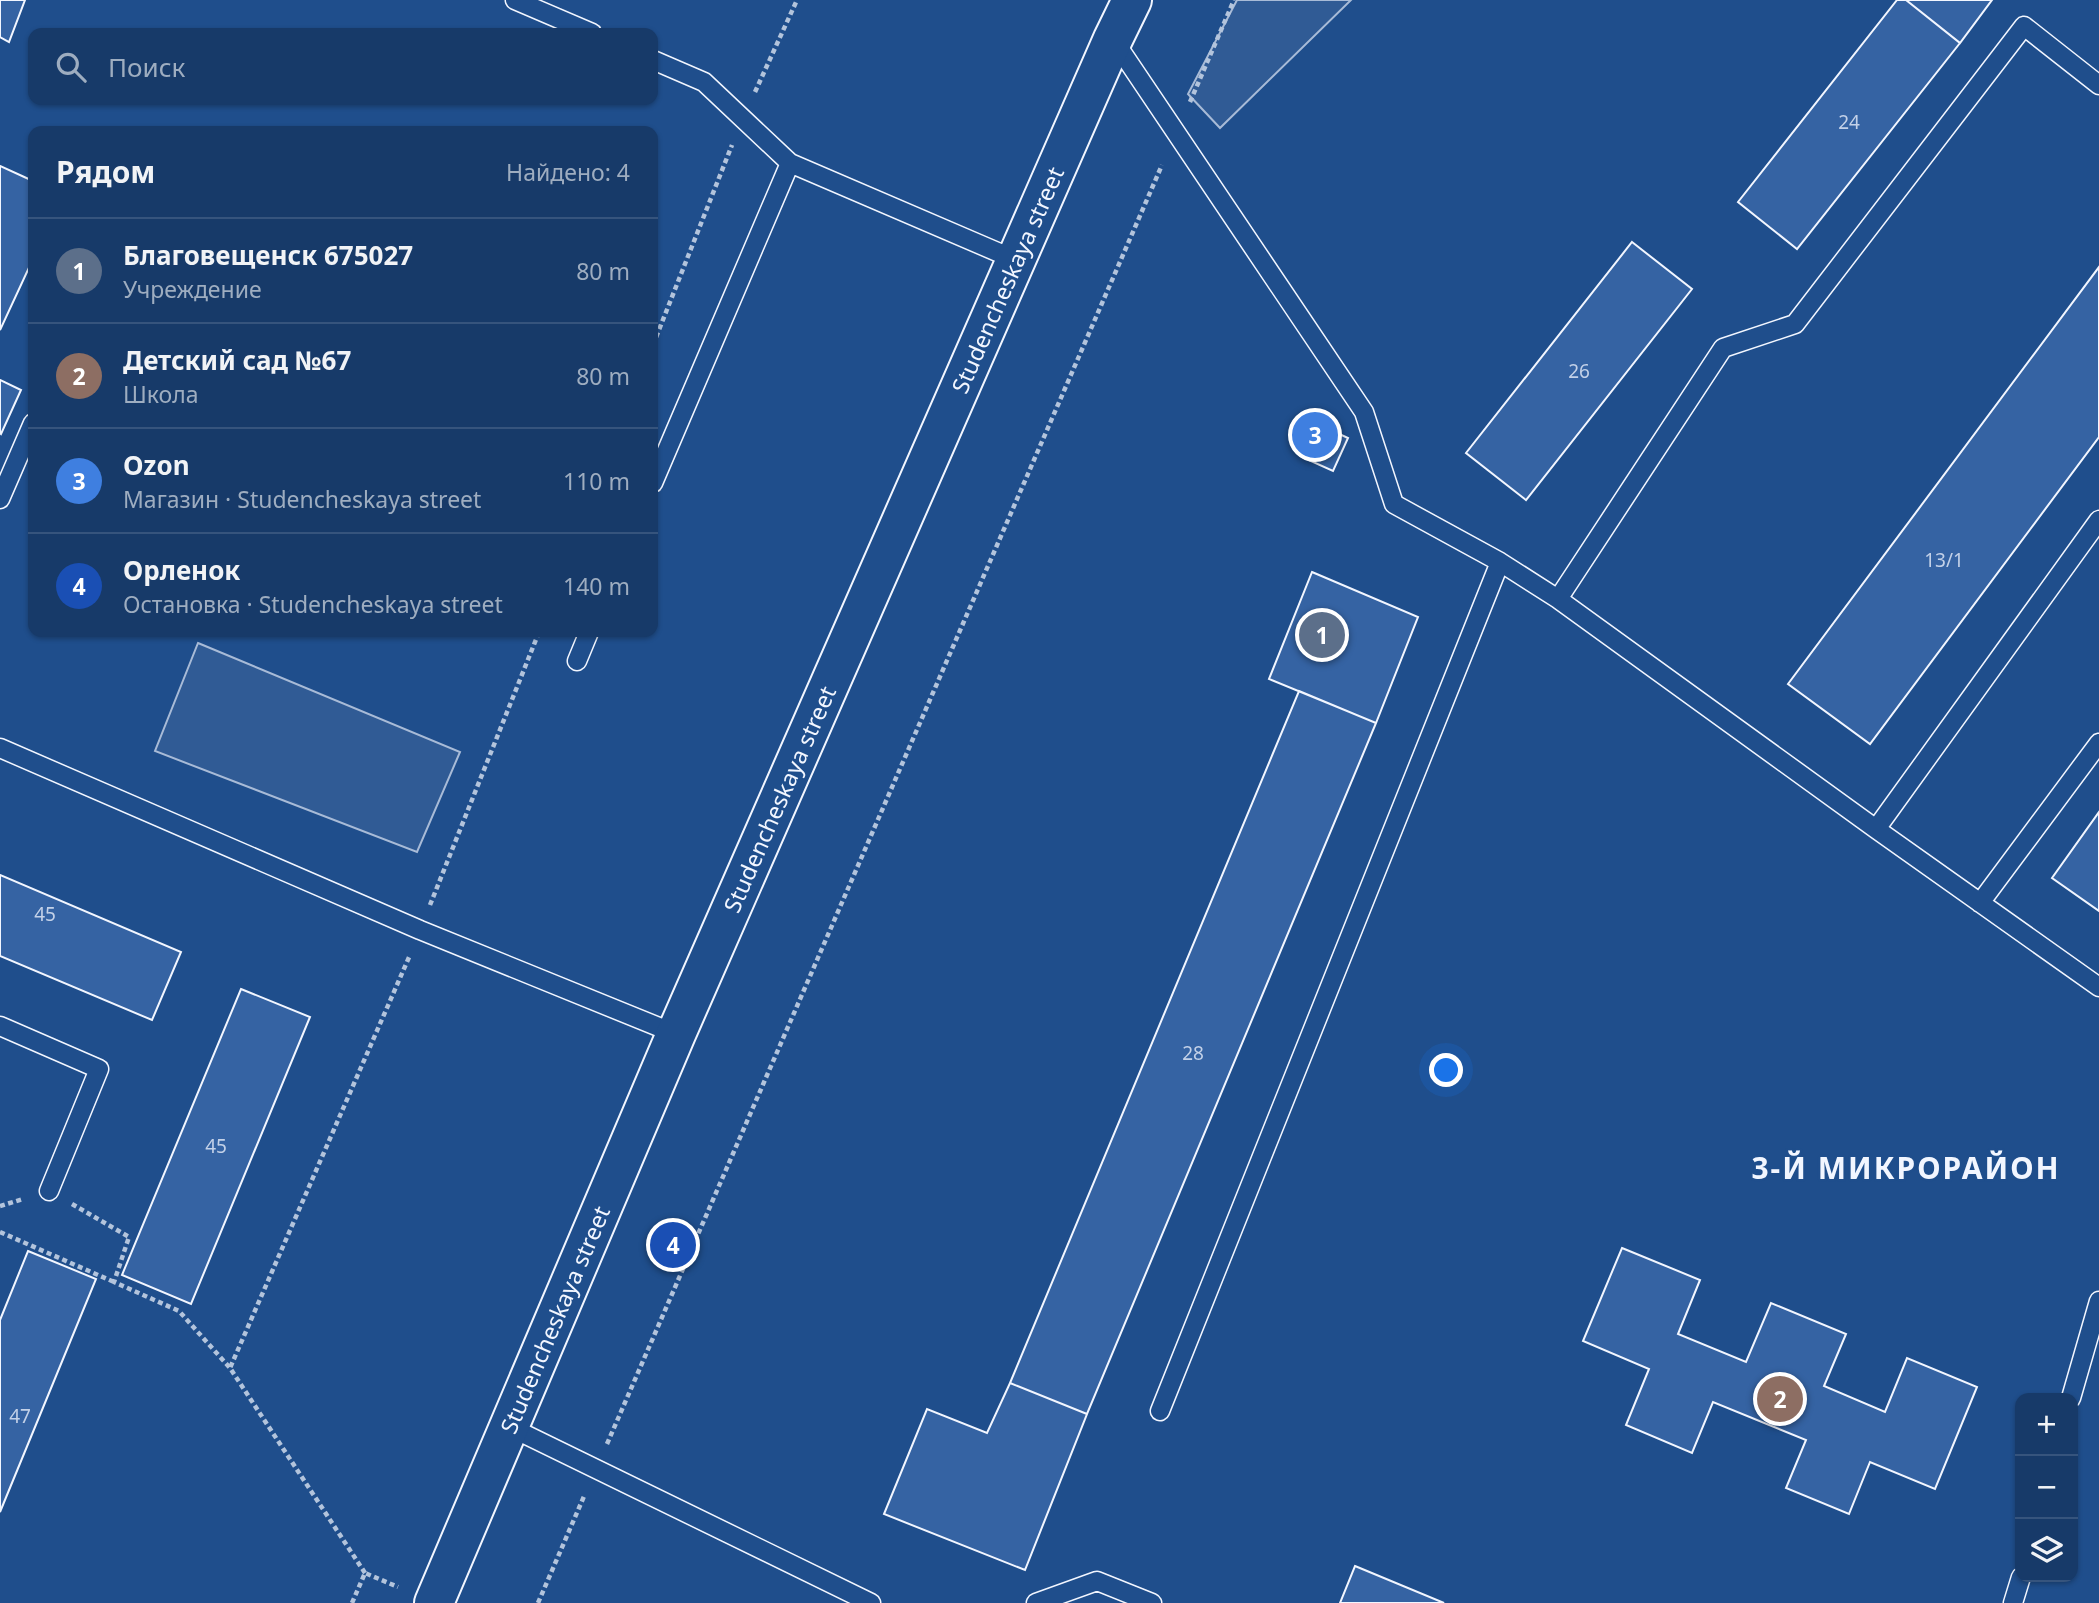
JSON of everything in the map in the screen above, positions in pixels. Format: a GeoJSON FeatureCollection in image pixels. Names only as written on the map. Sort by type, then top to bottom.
{"type":"FeatureCollection","features":[{"type":"Feature","properties":{"kind":"street","name":"Studencheskaya street"},"geometry":{"type":"LineString","coordinates":[[434,1603],[676,1034],[1132,0]]}},
{"type":"Feature","properties":{"kind":"lane"},"geometry":{"type":"LineString","coordinates":[[515,0],[580,28]]}},
{"type":"Feature","properties":{"kind":"lane"},"geometry":{"type":"LineString","coordinates":[[1558,599],[1723,348],[1795,324],[2024,26],[2099,85]]}},
{"type":"Feature","properties":{"kind":"lane"},"geometry":{"type":"LineString","coordinates":[[1113,39],[1364,412],[1394,504],[1500,562],[1558,599],[2099,986]]}},
{"type":"Feature","properties":{"kind":"lane"},"geometry":{"type":"LineString","coordinates":[[658,62],[704,82],[790,163],[1016,260]]}},
{"type":"Feature","properties":{"kind":"lane"},"geometry":{"type":"LineString","coordinates":[[658,471],[790,163]]}},
{"type":"Feature","properties":{"kind":"lane"},"geometry":{"type":"LineString","coordinates":[[0,499],[28,435]]}},
{"type":"Feature","properties":{"kind":"lane"},"geometry":{"type":"LineString","coordinates":[[1876,829],[2099,520]]}},
{"type":"Feature","properties":{"kind":"lane"},"geometry":{"type":"LineString","coordinates":[[1160,1411],[1500,562]]}},
{"type":"Feature","properties":{"kind":"lane"},"geometry":{"type":"LineString","coordinates":[[577,661],[587,637]]}},
{"type":"Feature","properties":{"kind":"lane"},"geometry":{"type":"LineString","coordinates":[[1980,902],[2099,743]]}},
{"type":"Feature","properties":{"kind":"lane"},"geometry":{"type":"LineString","coordinates":[[0,748],[420,930],[676,1034]]}},
{"type":"Feature","properties":{"kind":"lane"},"geometry":{"type":"LineString","coordinates":[[0,1026],[99,1069],[49,1191]]}},
{"type":"Feature","properties":{"kind":"lane"},"geometry":{"type":"LineString","coordinates":[[2072,1393],[2099,1301]]}},
{"type":"Feature","properties":{"kind":"lane"},"geometry":{"type":"LineString","coordinates":[[508,1426],[871,1603]]}},
{"type":"Feature","properties":{"kind":"lane"},"geometry":{"type":"LineString","coordinates":[[1036,1603],[1097,1581],[1152,1603]]}},
{"type":"Feature","properties":{"kind":"lane"},"geometry":{"type":"LineString","coordinates":[[2014,1603],[2020,1582]]}},
{"type":"Feature","properties":{"kind":"path"},"geometry":{"type":"LineString","coordinates":[[658,332],[743,118],[797,0]]}},
{"type":"Feature","properties":{"kind":"path"},"geometry":{"type":"LineString","coordinates":[[538,1603],[1234,0]]}},
{"type":"Feature","properties":{"kind":"path"},"geometry":{"type":"LineString","coordinates":[[230,1368],[420,930],[537,637]]}},
{"type":"Feature","properties":{"kind":"path"},"geometry":{"type":"LineString","coordinates":[[49,1191],[128,1237],[114,1282]]}},
{"type":"Feature","properties":{"kind":"path"},"geometry":{"type":"LineString","coordinates":[[0,1232],[178,1311],[230,1368],[365,1573],[434,1603]]}},
{"type":"Feature","properties":{"kind":"path"},"geometry":{"type":"LineString","coordinates":[[352,1603],[365,1573]]}},
{"type":"Feature","properties":{"kind":"shaded area"},"geometry":{"type":"Polygon","coordinates":[[[1237,0],[1351,0],[1220,128],[1188,94],[1237,0]]]}},
{"type":"Feature","properties":{"kind":"shaded area"},"geometry":{"type":"Polygon","coordinates":[[[198,643],[460,752],[417,852],[155,751],[198,643]]]}},
{"type":"Feature","properties":{"kind":"building"},"geometry":{"type":"Polygon","coordinates":[[[0,0],[25,0],[9,42],[0,37],[0,0]]]}},
{"type":"Feature","properties":{"kind":"building"},"geometry":{"type":"Polygon","coordinates":[[[1897,0],[1906,0],[1960,43],[1797,249],[1738,202],[1897,0]]]}},
{"type":"Feature","properties":{"kind":"building"},"geometry":{"type":"Polygon","coordinates":[[[1906,0],[1992,0],[1960,43],[1906,0]]]}},
{"type":"Feature","properties":{"kind":"building"},"geometry":{"type":"Polygon","coordinates":[[[0,166],[28,179],[28,270],[0,330],[0,166]]]}},
{"type":"Feature","properties":{"kind":"building"},"geometry":{"type":"Polygon","coordinates":[[[1632,242],[1692,289],[1526,500],[1466,453],[1632,242]]]}},
{"type":"Feature","properties":{"kind":"building"},"geometry":{"type":"Polygon","coordinates":[[[2099,267],[2099,437],[1870,744],[1788,684],[2099,267]]]}},
{"type":"Feature","properties":{"kind":"building"},"geometry":{"type":"Polygon","coordinates":[[[0,380],[21,390],[1,434],[0,433],[0,380]]]}},
{"type":"Feature","properties":{"kind":"building"},"geometry":{"type":"Polygon","coordinates":[[[1318,424],[1348,438],[1333,471],[1302,457],[1318,424]]]}},
{"type":"Feature","properties":{"kind":"building"},"geometry":{"type":"Polygon","coordinates":[[[1312,572],[1418,617],[1376,723],[1269,679],[1312,572]]]}},
{"type":"Feature","properties":{"kind":"building"},"geometry":{"type":"Polygon","coordinates":[[[1299,691],[1376,723],[1087,1414],[1010,1383],[1299,691]]]}},
{"type":"Feature","properties":{"kind":"building"},"geometry":{"type":"Polygon","coordinates":[[[2099,812],[2099,911],[2052,878],[2099,812]]]}},
{"type":"Feature","properties":{"kind":"building"},"geometry":{"type":"Polygon","coordinates":[[[0,875],[181,952],[152,1020],[0,956],[0,875]]]}},
{"type":"Feature","properties":{"kind":"building"},"geometry":{"type":"Polygon","coordinates":[[[241,989],[310,1017],[191,1304],[122,1275],[241,989]]]}},
{"type":"Feature","properties":{"kind":"building"},"geometry":{"type":"Polygon","coordinates":[[[1622,1248],[1700,1280],[1678,1334],[1746,1362],[1771,1303],[1846,1334],[1824,1386],[1885,1412],[1907,1358],[1977,1387],[1935,1489],[1870,1462],[1849,1514],[1786,1488],[1806,1440],[1713,1402],[1692,1453],[1626,1425],[1649,1369],[1583,1341],[1622,1248]]]}},
{"type":"Feature","properties":{"kind":"building"},"geometry":{"type":"Polygon","coordinates":[[[28,1251],[96,1279],[0,1512],[0,1320],[28,1251]]]}},
{"type":"Feature","properties":{"kind":"building"},"geometry":{"type":"Polygon","coordinates":[[[1010,1383],[1087,1414],[1025,1570],[884,1514],[927,1409],[987,1433],[1010,1383]]]}},
{"type":"Feature","properties":{"kind":"building"},"geometry":{"type":"Polygon","coordinates":[[[1355,1566],[1444,1603],[1340,1603],[1355,1566]]]}},
{"type":"Feature","properties":{"kind":"place","name":"Ozon"},"geometry":{"type":"Point","coordinates":[1315,435]}},
{"type":"Feature","properties":{"kind":"place","name":"Благовещенск 675027"},"geometry":{"type":"Point","coordinates":[1322,635]}},
{"type":"Feature","properties":{"kind":"place","name":"Орленок"},"geometry":{"type":"Point","coordinates":[673,1245]}},
{"type":"Feature","properties":{"kind":"place","name":"Детский сад №67"},"geometry":{"type":"Point","coordinates":[1780,1399]}},
{"type":"Feature","properties":{"kind":"district","name":"3-Й МИКРОРАЙОН"},"geometry":{"type":"Point","coordinates":[1906,1167]}}]}
